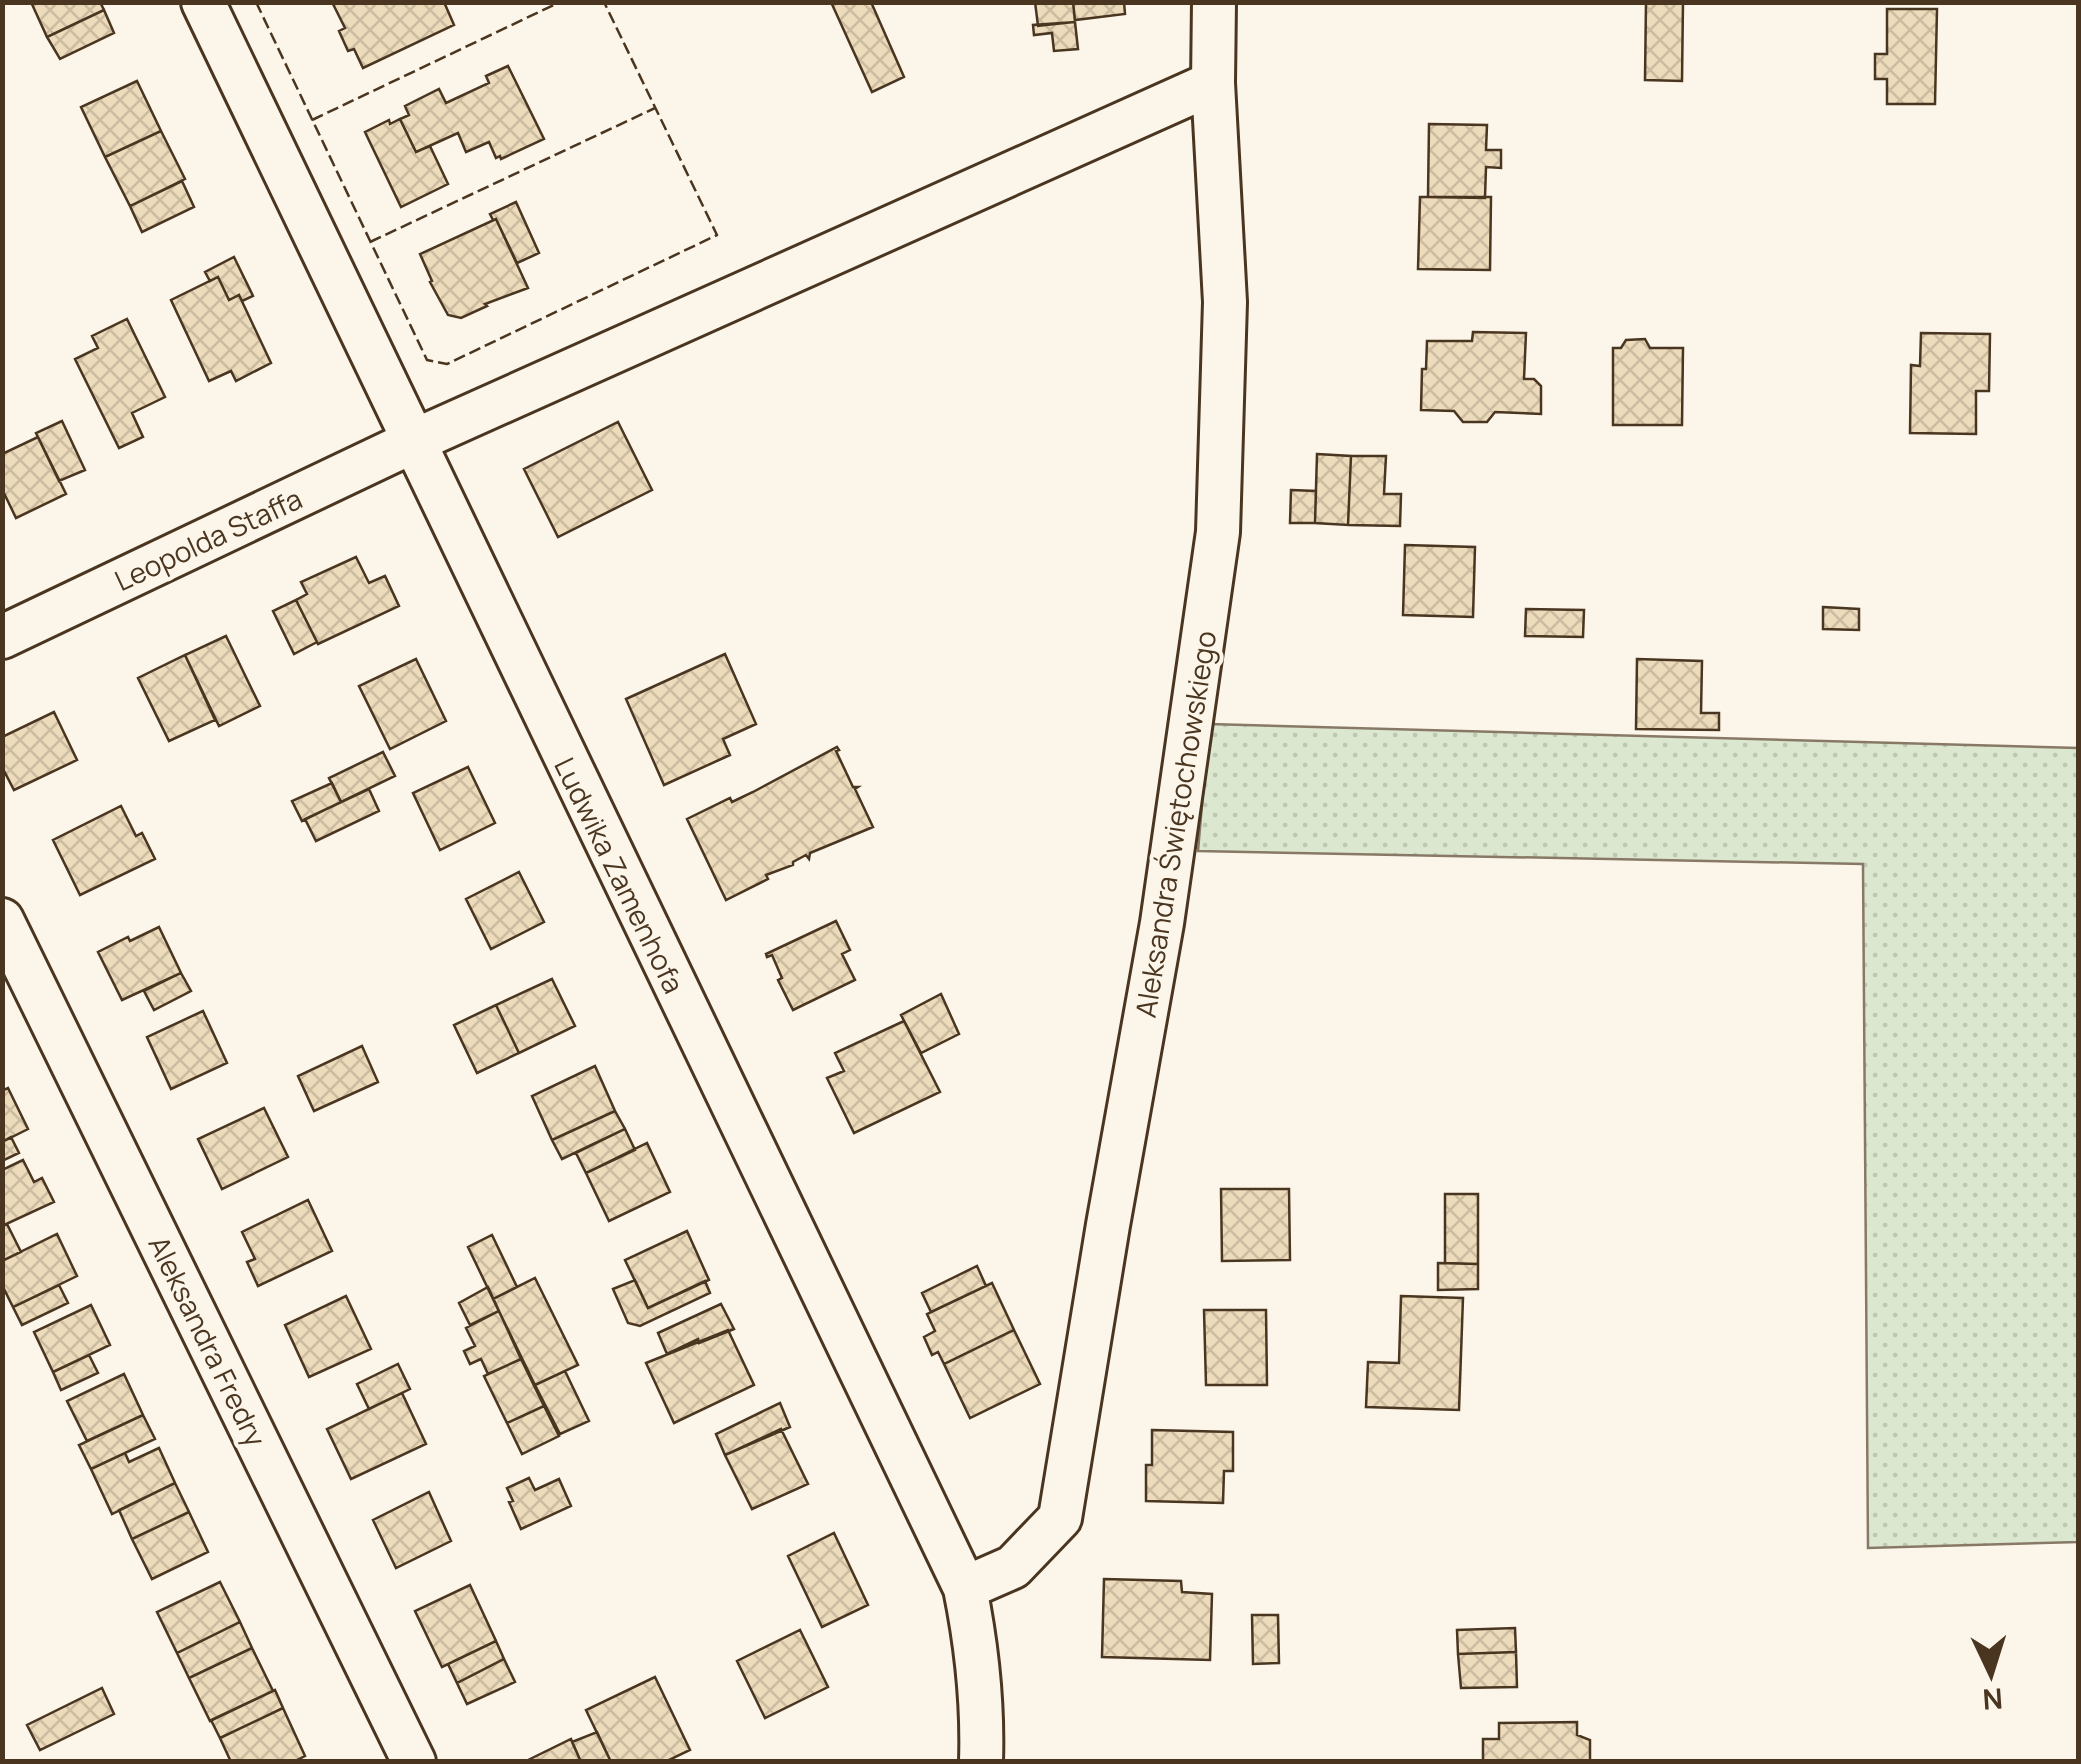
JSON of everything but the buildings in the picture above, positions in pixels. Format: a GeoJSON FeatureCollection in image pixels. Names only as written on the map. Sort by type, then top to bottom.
{"type":"FeatureCollection","features":[{"type":"Feature","properties":{"kind":"street","name":"Ludwika Zamenhofa"},"geometry":{"type":"LineString","coordinates":[[203,2],[964,1588],[978,1646],[983,1700],[982,1762]]}},
{"type":"Feature","properties":{"kind":"street","name":"Aleksandra Świętochowskiego"},"geometry":{"type":"LineString","coordinates":[[964,1588],[1013,1567],[1060,1518],[1162,923],[1218,532],[1225,302],[1213,83],[1214,2]]}},
{"type":"Feature","properties":{"kind":"street","name":"Leopolda Staffa"},"geometry":{"type":"LineString","coordinates":[[2,637],[414,441],[1213,83]]}},
{"type":"Feature","properties":{"kind":"street","name":"Aleksandra Fredry"},"geometry":{"type":"LineString","coordinates":[[2,920],[414,1762]]}},
{"type":"Feature","properties":{"kind":"green space"},"geometry":{"type":"Polygon","coordinates":[[[1209,724],[2078,748],[2078,1542],[1868,1548],[1863,864],[1198,851],[1209,724]]]}},
{"type":"Feature","properties":{"kind":"fence"},"geometry":{"type":"LineString","coordinates":[[256,2],[427,360],[447,364],[717,235],[604,2]]}},
{"type":"Feature","properties":{"kind":"fence"},"geometry":{"type":"LineString","coordinates":[[312,120],[560,2]]}},
{"type":"Feature","properties":{"kind":"fence"},"geometry":{"type":"LineString","coordinates":[[370,242],[655,108]]}}]}
